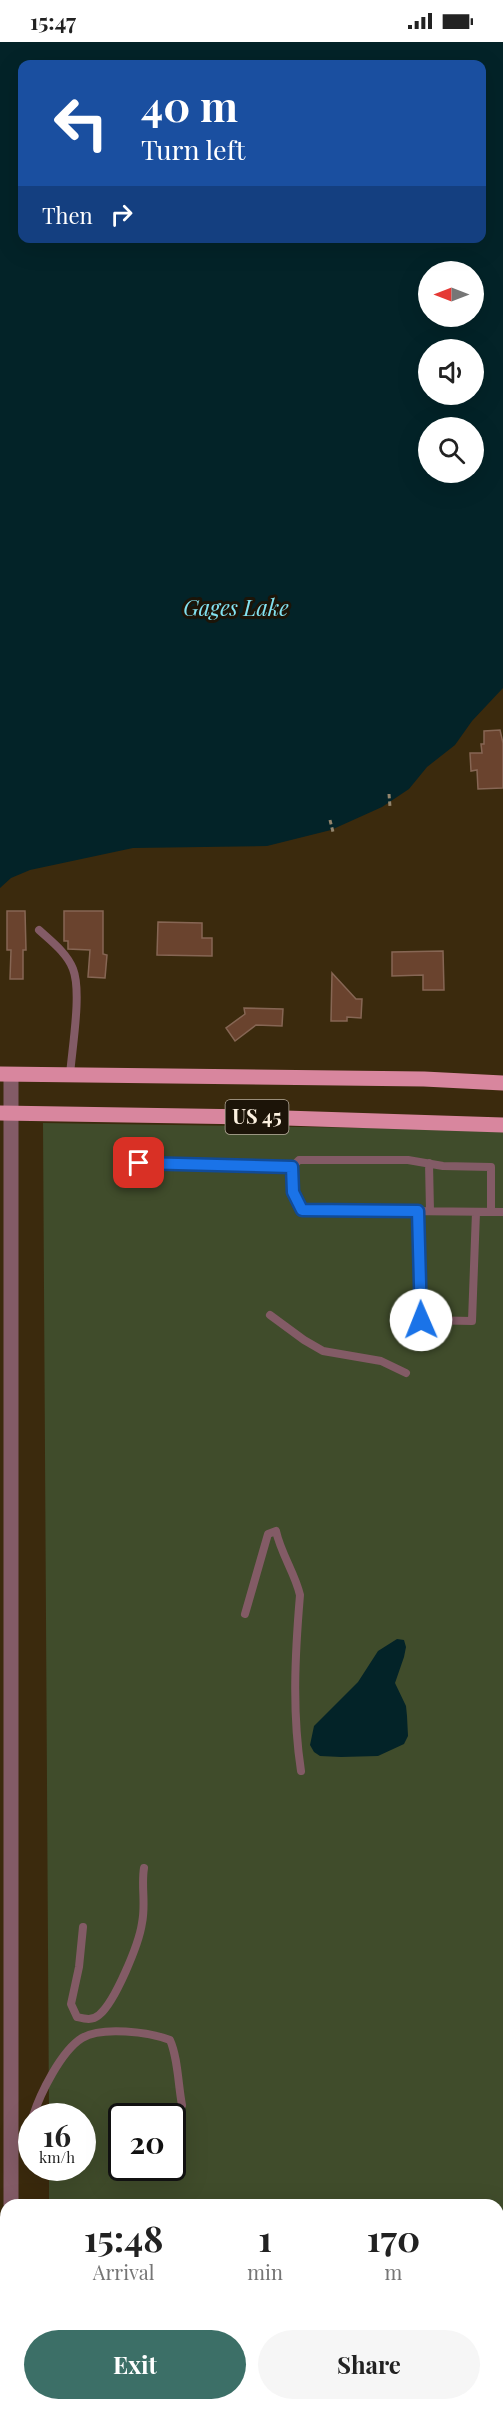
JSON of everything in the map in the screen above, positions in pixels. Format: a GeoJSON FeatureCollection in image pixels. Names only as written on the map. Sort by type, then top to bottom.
{"type":"FeatureCollection","features":[{"type":"Feature","properties":{"kind":"main road","name":"US 45"},"geometry":{"type":"LineString","coordinates":[[5,1074],[424,1079],[503,1083]]}},
{"type":"Feature","properties":{"kind":"main road","name":"US 45"},"geometry":{"type":"LineString","coordinates":[[6,1114],[252,1117],[503,1125]]}},
{"type":"Feature","properties":{"kind":"street"},"geometry":{"type":"LineString","coordinates":[[5,1074],[6,1913],[11,2199]]}},
{"type":"Feature","properties":{"kind":"lane"},"geometry":{"type":"LineString","coordinates":[[39,930],[69,961],[75,977],[76,996],[70,1076]]}},
{"type":"Feature","properties":{"kind":"lane"},"geometry":{"type":"LineString","coordinates":[[491,1212],[491,1167],[408,1160],[298,1160],[292,1167],[293,1192],[302,1210],[430,1211],[476,1212],[491,1212],[503,1212]]}},
{"type":"Feature","properties":{"kind":"lane"},"geometry":{"type":"LineString","coordinates":[[139,1163],[292,1167]]}},
{"type":"Feature","properties":{"kind":"lane"},"geometry":{"type":"LineString","coordinates":[[429,1163],[430,1211]]}},
{"type":"Feature","properties":{"kind":"lane"},"geometry":{"type":"LineString","coordinates":[[418,1211],[421,1320],[431,1321],[472,1321],[476,1212]]}},
{"type":"Feature","properties":{"kind":"lane"},"geometry":{"type":"LineString","coordinates":[[270,1315],[304,1340],[324,1351],[381,1361],[406,1373]]}},
{"type":"Feature","properties":{"kind":"lane"},"geometry":{"type":"LineString","coordinates":[[245,1614],[263,1546],[268,1534],[276,1531],[300,1595],[294,1701],[301,1771]]}},
{"type":"Feature","properties":{"kind":"lane"},"geometry":{"type":"LineString","coordinates":[[82,1928],[79,1967],[71,2004],[77,2017],[89,2020],[99,2015],[116,1994],[135,1945],[145,1900],[142,1881],[144,1868]]}},
{"type":"Feature","properties":{"kind":"lane"},"geometry":{"type":"LineString","coordinates":[[37,2103],[58,2066],[75,2045],[84,2037],[117,2031],[156,2035],[170,2040],[175,2052],[177,2081],[182,2103]]}},
{"type":"Feature","properties":{"kind":"path"},"geometry":{"type":"LineString","coordinates":[[388,794],[390,807]]}},
{"type":"Feature","properties":{"kind":"path"},"geometry":{"type":"LineString","coordinates":[[330,820],[333,832]]}},
{"type":"Feature","properties":{"kind":"green space"},"geometry":{"type":"Polygon","coordinates":[[[43,1123],[503,1130],[503,2199],[49,2199],[49,2181],[96,2181],[96,2103],[49,2103],[43,1123]]]}},
{"type":"Feature","properties":{"kind":"water","name":"Gages Lake"},"geometry":{"type":"Polygon","coordinates":[[[0,42],[503,42],[503,688],[472,721],[455,745],[427,767],[409,789],[382,807],[331,830],[267,846],[133,848],[30,870],[11,878],[0,888],[0,42]]]}},
{"type":"Feature","properties":{"kind":"water"},"geometry":{"type":"Polygon","coordinates":[[[397,1639],[404,1640],[406,1647],[395,1683],[406,1706],[408,1736],[404,1744],[378,1756],[320,1756],[314,1752],[310,1745],[314,1726],[358,1682],[378,1651],[397,1639]]]}},
{"type":"Feature","properties":{"kind":"building"},"geometry":{"type":"Polygon","coordinates":[[[500,730],[503,743],[503,788],[478,789],[477,770],[471,771],[470,753],[482,753],[481,744],[484,744],[484,731],[500,730]]]}},
{"type":"Feature","properties":{"kind":"building"},"geometry":{"type":"Polygon","coordinates":[[[7,911],[25,911],[26,950],[23,950],[23,979],[10,979],[11,950],[7,950],[7,911]]]}},
{"type":"Feature","properties":{"kind":"building"},"geometry":{"type":"Polygon","coordinates":[[[64,911],[103,911],[103,954],[107,955],[105,978],[88,977],[90,950],[68,949],[68,941],[64,941],[64,911]]]}},
{"type":"Feature","properties":{"kind":"building"},"geometry":{"type":"Polygon","coordinates":[[[158,922],[202,923],[202,938],[212,938],[212,956],[157,955],[158,922]]]}},
{"type":"Feature","properties":{"kind":"building"},"geometry":{"type":"Polygon","coordinates":[[[443,951],[444,990],[423,990],[423,975],[392,976],[392,952],[443,951]]]}},
{"type":"Feature","properties":{"kind":"building"},"geometry":{"type":"Polygon","coordinates":[[[332,973],[356,999],[362,999],[361,1018],[347,1017],[347,1021],[331,1021],[332,973]]]}},
{"type":"Feature","properties":{"kind":"building"},"geometry":{"type":"Polygon","coordinates":[[[244,1008],[283,1009],[282,1026],[256,1025],[235,1041],[226,1028],[245,1014],[244,1008]]]}},
{"type":"Feature","properties":{"kind":"route"},"geometry":{"type":"LineString","coordinates":[[139,1163],[292,1167],[293,1192],[302,1210],[418,1211],[421,1320]]}}]}
